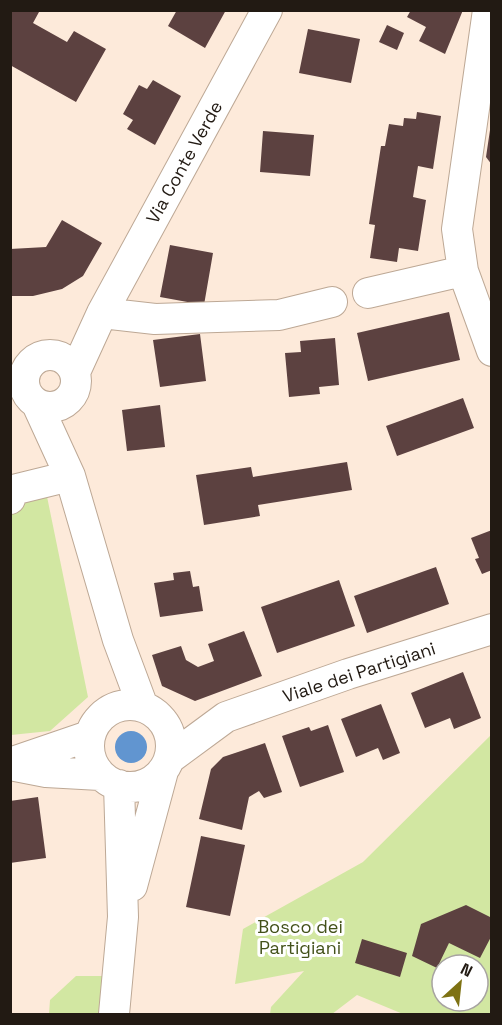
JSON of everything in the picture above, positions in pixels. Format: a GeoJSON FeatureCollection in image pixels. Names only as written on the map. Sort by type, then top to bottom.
{"type":"FeatureCollection","features":[{"type":"Feature","properties":{"kind":"street","name":"Via Conte Verde"},"geometry":{"type":"LineString","coordinates":[[153,713],[118,640],[70,476],[24,391],[24,375],[32,361],[44,359],[102,313],[267,10]]}},
{"type":"Feature","properties":{"kind":"street"},"geometry":{"type":"LineString","coordinates":[[488,10],[457,229],[463,271],[492,351]]}},
{"type":"Feature","properties":{"kind":"street"},"geometry":{"type":"LineString","coordinates":[[368,292],[463,271]]}},
{"type":"Feature","properties":{"kind":"street"},"geometry":{"type":"LineString","coordinates":[[102,313],[155,319],[279,315],[332,302]]}},
{"type":"Feature","properties":{"kind":"street","name":"Via Conte Verde"},"geometry":{"type":"LineString","coordinates":[[44,359],[76,387],[68,400],[70,476]]}},
{"type":"Feature","properties":{"kind":"street"},"geometry":{"type":"LineString","coordinates":[[24,391],[53,407],[68,400]]}},
{"type":"Feature","properties":{"kind":"street"},"geometry":{"type":"LineString","coordinates":[[10,499],[13,490],[70,476]]}},
{"type":"Feature","properties":{"kind":"street","name":"Viale dei Partigiani"},"geometry":{"type":"LineString","coordinates":[[166,765],[226,717],[348,674],[492,629]]}},
{"type":"Feature","properties":{"kind":"street","name":"Via Conte Verde"},"geometry":{"type":"LineString","coordinates":[[97,724],[118,640]]}},
{"type":"Feature","properties":{"kind":"street"},"geometry":{"type":"LineString","coordinates":[[10,764],[97,724],[117,706],[153,713],[171,745],[123,918],[114,1014]]}},
{"type":"Feature","properties":{"kind":"street","name":"Viale dei Partigiani"},"geometry":{"type":"LineString","coordinates":[[153,713],[226,717]]}},
{"type":"Feature","properties":{"kind":"street"},"geometry":{"type":"LineString","coordinates":[[97,724],[88,750],[92,764],[110,780],[123,918]]}},
{"type":"Feature","properties":{"kind":"street"},"geometry":{"type":"LineString","coordinates":[[10,764],[46,772],[139,786],[152,781],[166,765]]}},
{"type":"Feature","properties":{"kind":"green space"},"geometry":{"type":"Polygon","coordinates":[[[43,477],[88,697],[50,731],[11,735],[11,486],[43,477]]]}},
{"type":"Feature","properties":{"kind":"green space","name":"Bosco dei Partigiani"},"geometry":{"type":"Polygon","coordinates":[[[491,735],[491,1014],[403,1014],[357,995],[332,1014],[270,1014],[271,1007],[304,971],[235,984],[243,929],[363,862],[491,735]]]}},
{"type":"Feature","properties":{"kind":"green space"},"geometry":{"type":"Polygon","coordinates":[[[76,976],[105,976],[100,1014],[49,1014],[50,1000],[76,976]]]}},
{"type":"Feature","properties":{"kind":"water"},"geometry":{"type":"Polygon","coordinates":[[[131,731],[143,735],[147,747],[143,759],[131,763],[119,759],[115,747],[119,735],[131,731]]]}},
{"type":"Feature","properties":{"kind":"building"},"geometry":{"type":"Polygon","coordinates":[[[10,10],[37,10],[39,12],[33,23],[67,42],[74,31],[106,49],[76,102],[10,65],[10,10]]]}},
{"type":"Feature","properties":{"kind":"building"},"geometry":{"type":"Polygon","coordinates":[[[177,10],[226,10],[205,48],[168,26],[177,10]]]}},
{"type":"Feature","properties":{"kind":"building"},"geometry":{"type":"Polygon","coordinates":[[[411,10],[463,10],[445,54],[419,41],[426,27],[407,17],[411,10]]]}},
{"type":"Feature","properties":{"kind":"building"},"geometry":{"type":"Polygon","coordinates":[[[387,25],[404,33],[397,50],[379,42],[387,25]]]}},
{"type":"Feature","properties":{"kind":"building"},"geometry":{"type":"Polygon","coordinates":[[[308,29],[360,39],[351,83],[299,73],[308,29]]]}},
{"type":"Feature","properties":{"kind":"building"},"geometry":{"type":"Polygon","coordinates":[[[153,80],[181,96],[155,145],[127,129],[133,120],[123,114],[139,85],[147,89],[153,80]]]}},
{"type":"Feature","properties":{"kind":"building"},"geometry":{"type":"Polygon","coordinates":[[[417,112],[441,116],[433,169],[418,166],[413,197],[426,200],[418,251],[399,248],[397,262],[370,258],[375,225],[369,224],[381,146],[385,146],[389,124],[403,126],[404,118],[416,119],[417,112]]]}},
{"type":"Feature","properties":{"kind":"building"},"geometry":{"type":"Polygon","coordinates":[[[490,130],[492,130],[492,165],[486,157],[490,130]]]}},
{"type":"Feature","properties":{"kind":"building"},"geometry":{"type":"Polygon","coordinates":[[[263,131],[314,135],[310,176],[260,172],[263,131]]]}},
{"type":"Feature","properties":{"kind":"building"},"geometry":{"type":"Polygon","coordinates":[[[62,220],[102,243],[83,276],[62,289],[33,296],[10,296],[10,249],[46,247],[62,220]]]}},
{"type":"Feature","properties":{"kind":"building"},"geometry":{"type":"Polygon","coordinates":[[[170,245],[213,253],[204,305],[160,297],[170,245]]]}},
{"type":"Feature","properties":{"kind":"building"},"geometry":{"type":"Polygon","coordinates":[[[449,312],[460,360],[368,381],[357,333],[449,312]]]}},
{"type":"Feature","properties":{"kind":"building"},"geometry":{"type":"Polygon","coordinates":[[[200,334],[206,381],[160,387],[153,340],[200,334]]]}},
{"type":"Feature","properties":{"kind":"building"},"geometry":{"type":"Polygon","coordinates":[[[335,338],[339,385],[319,387],[320,394],[289,397],[285,353],[301,352],[300,341],[335,338]]]}},
{"type":"Feature","properties":{"kind":"building"},"geometry":{"type":"Polygon","coordinates":[[[463,398],[474,428],[397,456],[386,426],[463,398]]]}},
{"type":"Feature","properties":{"kind":"building"},"geometry":{"type":"Polygon","coordinates":[[[160,405],[165,447],[127,451],[122,410],[160,405]]]}},
{"type":"Feature","properties":{"kind":"building"},"geometry":{"type":"Polygon","coordinates":[[[347,462],[352,490],[258,505],[260,516],[204,525],[196,475],[251,467],[253,477],[347,462]]]}},
{"type":"Feature","properties":{"kind":"building"},"geometry":{"type":"Polygon","coordinates":[[[492,530],[492,570],[482,574],[475,559],[479,558],[471,538],[492,530]]]}},
{"type":"Feature","properties":{"kind":"building"},"geometry":{"type":"Polygon","coordinates":[[[436,567],[449,604],[367,633],[354,596],[436,567]]]}},
{"type":"Feature","properties":{"kind":"building"},"geometry":{"type":"Polygon","coordinates":[[[190,571],[193,587],[199,586],[203,611],[160,617],[154,583],[174,580],[173,573],[190,571]]]}},
{"type":"Feature","properties":{"kind":"building"},"geometry":{"type":"Polygon","coordinates":[[[339,580],[355,626],[277,653],[261,607],[339,580]]]}},
{"type":"Feature","properties":{"kind":"building"},"geometry":{"type":"Polygon","coordinates":[[[244,631],[262,676],[195,701],[162,686],[152,655],[181,646],[186,660],[198,667],[214,661],[208,644],[244,631]]]}},
{"type":"Feature","properties":{"kind":"building"},"geometry":{"type":"Polygon","coordinates":[[[463,672],[481,718],[454,729],[450,718],[425,728],[411,693],[463,672]]]}},
{"type":"Feature","properties":{"kind":"building"},"geometry":{"type":"Polygon","coordinates":[[[381,704],[400,753],[383,760],[378,748],[356,757],[341,719],[381,704]]]}},
{"type":"Feature","properties":{"kind":"building"},"geometry":{"type":"Polygon","coordinates":[[[328,725],[344,772],[300,787],[282,736],[309,727],[311,731],[328,725]]]}},
{"type":"Feature","properties":{"kind":"building"},"geometry":{"type":"Polygon","coordinates":[[[265,743],[282,792],[264,798],[259,791],[249,797],[242,830],[199,819],[211,769],[223,757],[265,743]]]}},
{"type":"Feature","properties":{"kind":"building"},"geometry":{"type":"Polygon","coordinates":[[[38,797],[46,858],[10,863],[10,801],[38,797]]]}},
{"type":"Feature","properties":{"kind":"building"},"geometry":{"type":"Polygon","coordinates":[[[201,836],[245,845],[230,916],[186,907],[201,836]]]}},
{"type":"Feature","properties":{"kind":"building"},"geometry":{"type":"Polygon","coordinates":[[[466,905],[492,918],[492,935],[483,953],[470,953],[449,943],[444,953],[430,953],[430,965],[412,956],[421,924],[466,905]]]}},
{"type":"Feature","properties":{"kind":"building"},"geometry":{"type":"Polygon","coordinates":[[[362,939],[407,953],[400,977],[355,963],[362,939]]]}}]}
